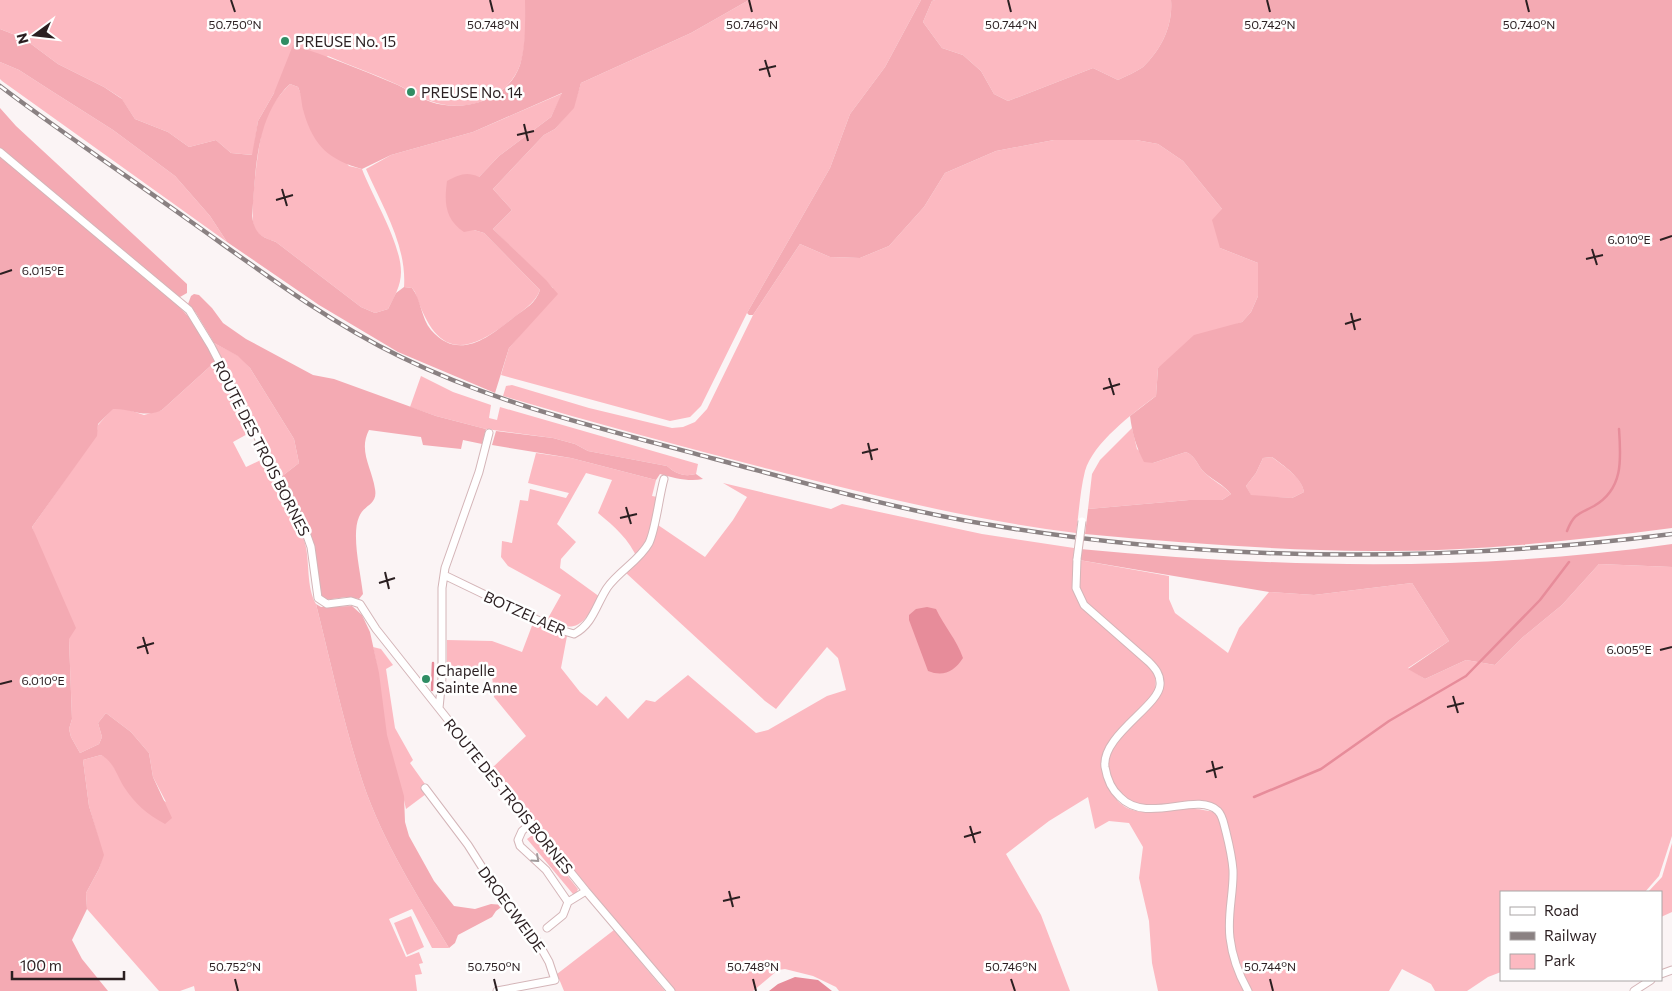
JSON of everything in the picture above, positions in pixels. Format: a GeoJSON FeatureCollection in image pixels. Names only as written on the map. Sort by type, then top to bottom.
{"type":"FeatureCollection","features":[{"type":"Feature","properties":{"kind":"street","name":"ROUTE DES TROIS BORNES"},"geometry":{"type":"LineString","coordinates":[[0,152],[189,310],[211,346],[304,527],[311,547],[318,598],[327,604],[351,601],[360,604],[438,708],[586,891],[670,991]]}},
{"type":"Feature","properties":{"kind":"street"},"geometry":{"type":"LineString","coordinates":[[438,708],[442,678],[441,599],[444,575],[489,433]]}},
{"type":"Feature","properties":{"kind":"street","name":"BOTZELAER"},"geometry":{"type":"LineString","coordinates":[[444,575],[554,628],[574,634],[582,630],[592,618],[608,588],[644,550],[650,540],[664,479]]}},
{"type":"Feature","properties":{"kind":"street"},"geometry":{"type":"LineString","coordinates":[[1082,521],[1077,559],[1076,588],[1084,606],[1156,670],[1160,684],[1156,696],[1140,712],[1108,752],[1105,763],[1106,772],[1114,791],[1132,806],[1143,809],[1191,805],[1210,807],[1222,817],[1233,870],[1228,914],[1230,939],[1235,959],[1248,991]]}},
{"type":"Feature","properties":{"kind":"street","name":"DROEGWEIDE"},"geometry":{"type":"LineString","coordinates":[[425,788],[468,845],[499,894],[542,947],[555,980],[520,989],[498,991]]}},
{"type":"Feature","properties":{"kind":"street"},"geometry":{"type":"LineString","coordinates":[[531,823],[522,831],[518,840],[520,846],[546,870],[568,902]]}},
{"type":"Feature","properties":{"kind":"street"},"geometry":{"type":"LineString","coordinates":[[546,928],[563,915],[568,902],[586,891]]}},
{"type":"Feature","properties":{"kind":"street"},"geometry":{"type":"LineString","coordinates":[[1634,991],[1649,981]]}},
{"type":"Feature","properties":{"kind":"green space"},"geometry":{"type":"Polygon","coordinates":[[[0,0],[525,0],[525,41],[520,65],[514,77],[505,87],[483,101],[457,106],[443,105],[426,99],[396,84],[328,56],[274,93],[258,121],[253,155],[231,153],[216,140],[189,147],[168,132],[135,119],[121,98],[104,87],[58,64],[23,38],[0,29],[0,0]]]}},
{"type":"Feature","properties":{"kind":"green space"},"geometry":{"type":"Polygon","coordinates":[[[749,0],[921,0],[885,67],[850,114],[830,168],[747,313],[701,406],[690,417],[670,421],[501,375],[509,348],[544,307],[553,288],[493,229],[512,210],[493,189],[544,135],[555,129],[573,108],[581,83],[691,33],[749,0]]]}},
{"type":"Feature","properties":{"kind":"green space"},"geometry":{"type":"Polygon","coordinates":[[[1171,0],[1171,9],[1168,27],[1161,44],[1150,60],[1137,71],[1118,80],[1093,68],[1008,101],[994,94],[981,71],[963,55],[942,48],[923,22],[932,1],[1171,0]]]}},
{"type":"Feature","properties":{"kind":"green space"},"geometry":{"type":"Polygon","coordinates":[[[0,62],[19,70],[113,130],[175,176],[210,216],[227,242],[2,81],[0,79],[0,62]]]}},
{"type":"Feature","properties":{"kind":"green space"},"geometry":{"type":"Polygon","coordinates":[[[290,84],[298,87],[302,97],[304,112],[349,166],[362,169],[386,220],[400,260],[401,272],[395,296],[388,309],[375,313],[361,307],[276,242],[260,235],[255,230],[253,219],[254,192],[262,131],[268,112],[290,84]]]}},
{"type":"Feature","properties":{"kind":"green space"},"geometry":{"type":"Polygon","coordinates":[[[563,93],[551,117],[499,156],[479,177],[474,230],[484,233],[540,290],[538,295],[527,308],[491,334],[475,342],[462,345],[450,343],[440,337],[431,327],[422,312],[412,288],[404,287],[404,271],[398,241],[366,169],[391,155],[473,132],[563,93]]]}},
{"type":"Feature","properties":{"kind":"green space"},"geometry":{"type":"Polygon","coordinates":[[[1054,140],[1136,140],[1158,144],[1183,161],[1222,209],[1220,248],[1258,263],[1258,296],[1251,312],[1242,322],[1223,329],[1158,368],[1156,396],[1115,429],[1089,460],[1085,471],[1076,533],[960,514],[845,488],[669,443],[503,396],[506,386],[512,385],[589,408],[672,428],[683,427],[695,422],[707,409],[753,315],[800,244],[830,257],[860,258],[889,246],[924,207],[945,173],[996,151],[1054,140]]]}},
{"type":"Feature","properties":{"kind":"green space"},"geometry":{"type":"Polygon","coordinates":[[[214,343],[239,356],[250,368],[294,439],[299,463],[281,477],[214,343]]]}},
{"type":"Feature","properties":{"kind":"green space"},"geometry":{"type":"Polygon","coordinates":[[[216,361],[251,432],[233,442],[246,467],[265,458],[293,510],[302,532],[311,590],[350,739],[371,805],[402,868],[449,948],[432,948],[412,909],[389,919],[406,957],[419,952],[423,963],[419,964],[422,974],[415,975],[417,991],[195,991],[194,986],[180,991],[159,991],[87,909],[86,893],[99,869],[103,855],[89,806],[83,760],[101,755],[109,759],[115,769],[166,802],[153,777],[149,753],[131,732],[106,713],[98,723],[102,737],[99,744],[80,753],[71,737],[69,729],[72,719],[69,639],[32,527],[96,436],[98,425],[113,408],[123,408],[144,415],[162,410],[216,361]]]}},
{"type":"Feature","properties":{"kind":"green space"},"geometry":{"type":"Polygon","coordinates":[[[421,376],[453,392],[491,405],[489,418],[497,420],[500,407],[698,464],[696,474],[684,475],[677,473],[667,466],[588,451],[575,444],[553,438],[486,429],[410,407],[421,376]]]}},
{"type":"Feature","properties":{"kind":"green space"},"geometry":{"type":"Polygon","coordinates":[[[1132,428],[1137,449],[1153,463],[1186,452],[1192,456],[1205,473],[1231,494],[1222,500],[1189,500],[1088,509],[1092,474],[1100,460],[1132,428]]]}},
{"type":"Feature","properties":{"kind":"green space"},"geometry":{"type":"Polygon","coordinates":[[[536,453],[571,458],[656,480],[652,496],[663,498],[658,525],[705,557],[733,520],[747,497],[723,483],[831,509],[842,504],[982,534],[1074,548],[1073,574],[1077,599],[1150,667],[1156,677],[1155,692],[1117,734],[1103,759],[1112,792],[1119,802],[1128,808],[1138,811],[1200,809],[1214,812],[1221,822],[1231,870],[1226,913],[1227,939],[1245,991],[1158,991],[1152,963],[1149,921],[1139,878],[1143,847],[1129,823],[1109,821],[1095,829],[1088,797],[1049,821],[1006,854],[1041,915],[1070,991],[839,991],[836,987],[813,976],[785,969],[778,970],[753,991],[675,991],[531,819],[492,768],[526,736],[494,697],[492,675],[447,674],[447,640],[492,641],[522,652],[533,623],[567,636],[561,668],[580,692],[597,706],[606,696],[628,719],[646,700],[655,702],[688,675],[756,733],[768,730],[827,696],[846,690],[838,658],[827,647],[776,709],[765,701],[626,573],[638,560],[616,528],[598,513],[612,480],[586,473],[557,524],[576,542],[561,559],[560,568],[600,597],[589,614],[579,624],[566,626],[547,620],[561,595],[508,566],[501,557],[502,541],[512,543],[520,500],[528,501],[530,489],[566,498],[569,493],[528,483],[536,453]]]}},
{"type":"Feature","properties":{"kind":"green space"},"geometry":{"type":"Polygon","coordinates":[[[1272,457],[1300,481],[1304,492],[1292,498],[1251,496],[1246,486],[1256,473],[1263,458],[1272,457]]]}},
{"type":"Feature","properties":{"kind":"green space"},"geometry":{"type":"Polygon","coordinates":[[[1079,560],[1169,576],[1169,599],[1175,613],[1228,653],[1239,628],[1269,592],[1314,595],[1412,583],[1449,641],[1408,668],[1425,679],[1466,660],[1495,665],[1523,637],[1562,605],[1599,564],[1672,567],[1672,836],[1659,876],[1646,891],[1500,891],[1500,972],[1488,977],[1467,991],[1435,991],[1431,984],[1402,969],[1389,991],[1250,991],[1232,944],[1233,850],[1225,818],[1216,807],[1158,808],[1131,801],[1120,793],[1112,781],[1108,764],[1112,749],[1121,736],[1156,700],[1162,688],[1162,675],[1085,604],[1078,588],[1079,560]]]}},
{"type":"Feature","properties":{"kind":"green space"},"geometry":{"type":"Polygon","coordinates":[[[373,647],[381,649],[393,665],[386,669],[395,728],[413,760],[410,763],[430,791],[406,809],[386,734],[373,647]]]}},
{"type":"Feature","properties":{"kind":"green space"},"geometry":{"type":"Polygon","coordinates":[[[534,834],[578,889],[576,894],[573,894],[527,839],[534,834]]]}},
{"type":"Feature","properties":{"kind":"green space"},"geometry":{"type":"Polygon","coordinates":[[[1672,843],[1672,912],[1662,917],[1662,891],[1649,891],[1662,877],[1672,843]]]}},
{"type":"Feature","properties":{"kind":"green space"},"geometry":{"type":"Polygon","coordinates":[[[411,916],[424,947],[407,955],[394,923],[411,916]]]}},
{"type":"Feature","properties":{"kind":"green space"},"geometry":{"type":"Polygon","coordinates":[[[614,930],[665,991],[564,991],[557,974],[614,930]]]}},
{"type":"Feature","properties":{"kind":"shaded area"},"geometry":{"type":"Polygon","coordinates":[[[525,0],[749,0],[691,33],[581,83],[574,108],[555,129],[544,135],[493,189],[512,210],[493,229],[558,294],[509,348],[495,393],[398,352],[319,305],[227,242],[210,216],[175,176],[113,130],[19,70],[0,62],[0,29],[23,38],[58,64],[104,87],[122,99],[135,119],[168,132],[189,147],[216,140],[231,153],[252,155],[258,121],[274,93],[293,45],[398,85],[431,102],[457,106],[470,104],[483,101],[495,95],[506,87],[514,77],[520,65],[523,49],[525,0]],[[290,84],[278,97],[270,112],[259,146],[252,216],[259,233],[276,242],[361,307],[375,313],[388,309],[396,293],[404,287],[412,288],[431,330],[452,344],[474,343],[484,338],[533,302],[540,290],[484,233],[474,230],[464,232],[453,222],[447,210],[447,181],[463,174],[479,177],[499,156],[551,117],[562,93],[473,132],[391,155],[362,169],[332,156],[318,143],[308,125],[298,87],[290,84]]]}},
{"type":"Feature","properties":{"kind":"shaded area"},"geometry":{"type":"Polygon","coordinates":[[[921,0],[935,0],[932,1],[923,22],[942,48],[963,55],[981,71],[994,94],[1008,101],[1093,68],[1118,80],[1140,69],[1150,60],[1165,36],[1170,18],[1171,0],[1672,0],[1672,528],[1522,545],[1409,551],[1263,548],[1085,534],[1088,509],[1189,500],[1222,500],[1231,494],[1205,473],[1192,456],[1186,452],[1153,463],[1144,462],[1135,439],[1130,416],[1156,396],[1158,368],[1194,335],[1242,322],[1251,312],[1258,296],[1258,263],[1220,248],[1212,220],[1222,209],[1183,161],[1158,144],[1136,140],[1054,140],[996,151],[945,173],[924,207],[889,246],[860,258],[830,257],[800,244],[753,315],[749,315],[747,313],[830,168],[850,114],[885,67],[921,0]],[[1272,457],[1263,458],[1256,473],[1246,486],[1251,495],[1292,498],[1304,492],[1296,477],[1272,457]]]}},
{"type":"Feature","properties":{"kind":"shaded area"},"geometry":{"type":"Polygon","coordinates":[[[0,108],[16,126],[187,284],[187,293],[180,297],[176,303],[197,326],[216,361],[162,410],[149,414],[113,409],[98,424],[97,436],[32,527],[76,628],[69,639],[72,719],[69,729],[71,737],[80,753],[99,744],[102,737],[98,723],[106,713],[131,732],[149,753],[153,777],[172,818],[165,824],[142,808],[128,793],[112,765],[101,755],[83,760],[89,806],[104,855],[86,893],[87,909],[72,940],[82,959],[108,991],[0,991],[0,108]]]}},
{"type":"Feature","properties":{"kind":"shaded area"},"geometry":{"type":"Polygon","coordinates":[[[194,294],[199,295],[212,308],[223,323],[246,339],[313,375],[334,379],[436,416],[486,429],[482,444],[463,440],[461,449],[423,445],[421,437],[369,430],[366,438],[365,452],[375,494],[373,501],[361,513],[357,525],[356,544],[363,594],[359,599],[347,597],[325,600],[322,598],[316,563],[281,477],[299,463],[294,439],[250,368],[238,356],[214,343],[196,313],[188,304],[191,296],[194,294]]]}},
{"type":"Feature","properties":{"kind":"shaded area"},"geometry":{"type":"Polygon","coordinates":[[[496,431],[553,438],[575,444],[588,451],[667,466],[680,474],[696,474],[703,479],[687,480],[660,474],[656,480],[571,458],[492,445],[496,431]]]}},
{"type":"Feature","properties":{"kind":"shaded area"},"geometry":{"type":"Polygon","coordinates":[[[1672,544],[1672,567],[1599,564],[1562,605],[1523,637],[1495,665],[1466,660],[1425,679],[1408,669],[1449,641],[1412,583],[1314,595],[1269,592],[1079,560],[1080,549],[1228,560],[1302,563],[1450,563],[1598,553],[1672,544]]]}},
{"type":"Feature","properties":{"kind":"shaded area"},"geometry":{"type":"Polygon","coordinates":[[[316,604],[321,607],[352,606],[362,615],[370,632],[379,673],[387,735],[404,796],[405,822],[409,836],[434,881],[454,906],[475,909],[491,904],[504,905],[492,917],[458,935],[455,943],[449,948],[402,868],[371,805],[350,739],[316,604]]]}},
{"type":"Feature","properties":{"kind":"shaded area"},"geometry":{"type":"Polygon","coordinates":[[[927,607],[936,609],[963,658],[956,667],[948,672],[933,673],[928,671],[909,620],[909,615],[916,609],[927,607]]]}},
{"type":"Feature","properties":{"kind":"shaded area"},"geometry":{"type":"Polygon","coordinates":[[[795,977],[818,980],[832,991],[769,991],[778,984],[795,977]]]}},
{"type":"Feature","properties":{"kind":"waterway"},"geometry":{"type":"LineString","coordinates":[[1567,531],[1575,517],[1604,499],[1616,482],[1620,462],[1619,429]]}},
{"type":"Feature","properties":{"kind":"waterway"},"geometry":{"type":"LineString","coordinates":[[1254,797],[1321,769],[1389,721],[1466,676],[1540,600],[1569,562]]}},
{"type":"Feature","properties":{"kind":"waterway"},"geometry":{"type":"LineString","coordinates":[[432,690],[433,663]]}},
{"type":"Feature","properties":{"kind":"railway"},"geometry":{"type":"LineString","coordinates":[[0,86],[267,275],[373,343],[477,390],[555,416],[635,438],[917,511],[1071,537],[1156,546],[1242,552],[1414,554],[1500,550],[1672,534]]}},
{"type":"Feature","properties":{"kind":"place","name":"PREUSE No. 15"},"geometry":{"type":"Point","coordinates":[285,41]}},
{"type":"Feature","properties":{"kind":"place","name":"PREUSE No. 14"},"geometry":{"type":"Point","coordinates":[411,92]}},
{"type":"Feature","properties":{"kind":"place","name":"Chapelle Sainte Anne"},"geometry":{"type":"Point","coordinates":[426,679]}}]}
